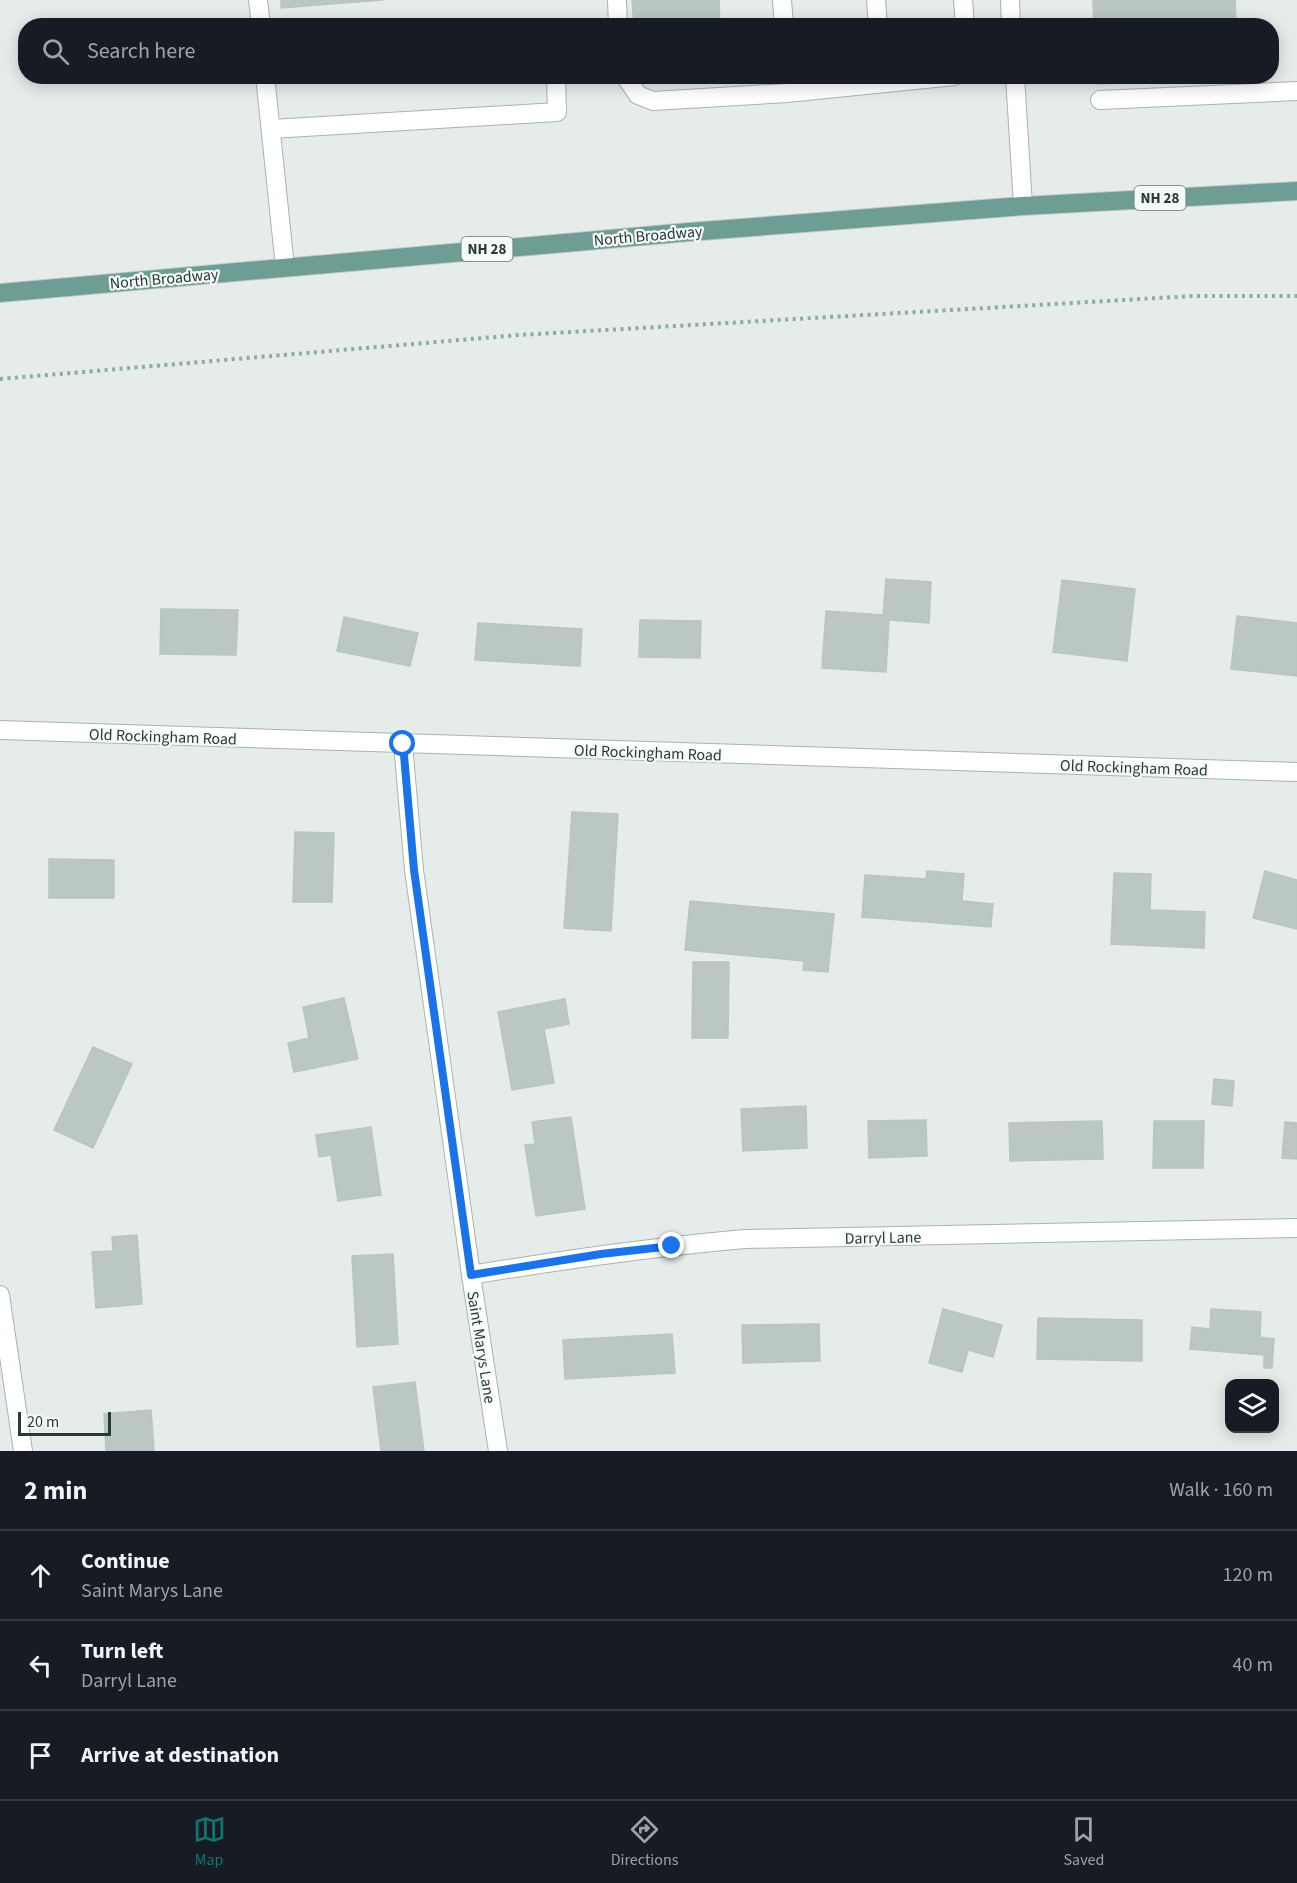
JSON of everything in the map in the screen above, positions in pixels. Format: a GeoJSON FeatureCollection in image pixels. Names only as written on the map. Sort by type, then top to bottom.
{"type":"FeatureCollection","features":[{"type":"Feature","properties":{"kind":"main road","name":"North Broadway"},"geometry":{"type":"LineString","coordinates":[[0,293],[689,232],[1023,206],[1297,191]]}},
{"type":"Feature","properties":{"kind":"street"},"geometry":{"type":"LineString","coordinates":[[258,0],[260,18]]}},
{"type":"Feature","properties":{"kind":"street"},"geometry":{"type":"LineString","coordinates":[[617,0],[618,18]]}},
{"type":"Feature","properties":{"kind":"street"},"geometry":{"type":"LineString","coordinates":[[782,0],[783,18]]}},
{"type":"Feature","properties":{"kind":"street"},"geometry":{"type":"LineString","coordinates":[[876,0],[877,18]]}},
{"type":"Feature","properties":{"kind":"street"},"geometry":{"type":"LineString","coordinates":[[963,0],[964,18]]}},
{"type":"Feature","properties":{"kind":"street"},"geometry":{"type":"LineString","coordinates":[[1010,0],[1011,18]]}},
{"type":"Feature","properties":{"kind":"street"},"geometry":{"type":"LineString","coordinates":[[266,84],[285,267]]}},
{"type":"Feature","properties":{"kind":"street"},"geometry":{"type":"LineString","coordinates":[[271,129],[558,112],[556,84]]}},
{"type":"Feature","properties":{"kind":"street"},"geometry":{"type":"LineString","coordinates":[[631,84],[638,95],[653,101],[806,84]]}},
{"type":"Feature","properties":{"kind":"street"},"geometry":{"type":"LineString","coordinates":[[1015,84],[1023,206]]}},
{"type":"Feature","properties":{"kind":"street"},"geometry":{"type":"LineString","coordinates":[[1100,100],[1297,91]]}},
{"type":"Feature","properties":{"kind":"street","name":"Old Rockingham Road"},"geometry":{"type":"LineString","coordinates":[[0,730],[1297,772]]}},
{"type":"Feature","properties":{"kind":"street","name":"Saint Marys Lane"},"geometry":{"type":"LineString","coordinates":[[403,744],[414,870],[498,1451]]}},
{"type":"Feature","properties":{"kind":"street","name":"Darryl Lane"},"geometry":{"type":"LineString","coordinates":[[471,1275],[601,1254],[745,1239],[1297,1228]]}},
{"type":"Feature","properties":{"kind":"street"},"geometry":{"type":"LineString","coordinates":[[0,1295],[23,1451]]}},
{"type":"Feature","properties":{"kind":"path"},"geometry":{"type":"LineString","coordinates":[[0,379],[519,335],[1193,296],[1297,296]]}},
{"type":"Feature","properties":{"kind":"building"},"geometry":{"type":"Polygon","coordinates":[[[281,0],[383,0],[281,8],[281,0]]]}},
{"type":"Feature","properties":{"kind":"building"},"geometry":{"type":"Polygon","coordinates":[[[632,0],[719,0],[720,18],[633,18],[632,0]]]}},
{"type":"Feature","properties":{"kind":"building"},"geometry":{"type":"Polygon","coordinates":[[[1093,0],[1235,0],[1236,18],[1094,18],[1093,0]]]}},
{"type":"Feature","properties":{"kind":"building"},"geometry":{"type":"Polygon","coordinates":[[[886,579],[931,582],[929,623],[889,620],[886,672],[822,668],[826,611],[883,615],[886,579]]]}},
{"type":"Feature","properties":{"kind":"building"},"geometry":{"type":"Polygon","coordinates":[[[1062,580],[1135,589],[1127,661],[1053,652],[1062,580]]]}},
{"type":"Feature","properties":{"kind":"building"},"geometry":{"type":"Polygon","coordinates":[[[161,609],[238,610],[236,655],[160,654],[161,609]]]}},
{"type":"Feature","properties":{"kind":"building"},"geometry":{"type":"Polygon","coordinates":[[[1237,616],[1297,623],[1297,676],[1231,669],[1237,616]]]}},
{"type":"Feature","properties":{"kind":"building"},"geometry":{"type":"Polygon","coordinates":[[[344,617],[418,633],[410,666],[337,651],[344,617]]]}},
{"type":"Feature","properties":{"kind":"building"},"geometry":{"type":"Polygon","coordinates":[[[640,620],[701,621],[700,658],[639,657],[640,620]]]}},
{"type":"Feature","properties":{"kind":"building"},"geometry":{"type":"Polygon","coordinates":[[[478,623],[582,629],[580,666],[475,660],[478,623]]]}},
{"type":"Feature","properties":{"kind":"building"},"geometry":{"type":"Polygon","coordinates":[[[572,812],[618,814],[611,931],[564,928],[572,812]]]}},
{"type":"Feature","properties":{"kind":"building"},"geometry":{"type":"Polygon","coordinates":[[[295,832],[334,833],[332,902],[293,902],[295,832]]]}},
{"type":"Feature","properties":{"kind":"building"},"geometry":{"type":"Polygon","coordinates":[[[49,859],[114,860],[114,898],[49,898],[49,859]]]}},
{"type":"Feature","properties":{"kind":"building"},"geometry":{"type":"Polygon","coordinates":[[[927,871],[964,874],[962,901],[993,904],[991,927],[862,917],[865,875],[926,879],[927,871]]]}},
{"type":"Feature","properties":{"kind":"building"},"geometry":{"type":"Polygon","coordinates":[[[1265,871],[1297,880],[1297,929],[1253,918],[1265,871]]]}},
{"type":"Feature","properties":{"kind":"building"},"geometry":{"type":"Polygon","coordinates":[[[1114,873],[1151,874],[1150,910],[1205,912],[1204,948],[1111,944],[1114,873]]]}},
{"type":"Feature","properties":{"kind":"building"},"geometry":{"type":"Polygon","coordinates":[[[690,901],[834,914],[828,972],[803,970],[804,961],[685,950],[690,901]]]}},
{"type":"Feature","properties":{"kind":"building"},"geometry":{"type":"Polygon","coordinates":[[[693,962],[729,962],[728,1038],[692,1038],[693,962]]]}},
{"type":"Feature","properties":{"kind":"building"},"geometry":{"type":"Polygon","coordinates":[[[344,998],[358,1059],[294,1072],[288,1043],[309,1038],[303,1007],[344,998]]]}},
{"type":"Feature","properties":{"kind":"building"},"geometry":{"type":"Polygon","coordinates":[[[565,999],[569,1024],[544,1029],[554,1083],[512,1090],[498,1012],[565,999]]]}},
{"type":"Feature","properties":{"kind":"building"},"geometry":{"type":"Polygon","coordinates":[[[93,1047],[132,1064],[93,1148],[54,1130],[93,1047]]]}},
{"type":"Feature","properties":{"kind":"building"},"geometry":{"type":"Polygon","coordinates":[[[1214,1079],[1234,1081],[1232,1106],[1212,1104],[1214,1079]]]}},
{"type":"Feature","properties":{"kind":"building"},"geometry":{"type":"Polygon","coordinates":[[[806,1106],[807,1148],[743,1151],[741,1109],[806,1106]]]}},
{"type":"Feature","properties":{"kind":"building"},"geometry":{"type":"Polygon","coordinates":[[[571,1117],[585,1209],[536,1216],[525,1145],[535,1144],[532,1122],[571,1117]]]}},
{"type":"Feature","properties":{"kind":"building"},"geometry":{"type":"Polygon","coordinates":[[[926,1120],[927,1156],[869,1158],[868,1121],[926,1120]]]}},
{"type":"Feature","properties":{"kind":"building"},"geometry":{"type":"Polygon","coordinates":[[[1102,1121],[1103,1159],[1010,1161],[1009,1123],[1102,1121]]]}},
{"type":"Feature","properties":{"kind":"building"},"geometry":{"type":"Polygon","coordinates":[[[1154,1121],[1204,1121],[1203,1168],[1153,1168],[1154,1121]]]}},
{"type":"Feature","properties":{"kind":"building"},"geometry":{"type":"Polygon","coordinates":[[[1285,1122],[1297,1123],[1297,1159],[1282,1158],[1285,1122]]]}},
{"type":"Feature","properties":{"kind":"building"},"geometry":{"type":"Polygon","coordinates":[[[371,1127],[381,1195],[338,1201],[331,1155],[319,1157],[316,1135],[371,1127]]]}},
{"type":"Feature","properties":{"kind":"building"},"geometry":{"type":"Polygon","coordinates":[[[137,1235],[142,1304],[96,1308],[92,1252],[113,1251],[112,1237],[137,1235]]]}},
{"type":"Feature","properties":{"kind":"building"},"geometry":{"type":"Polygon","coordinates":[[[393,1254],[398,1344],[357,1347],[352,1256],[393,1254]]]}},
{"type":"Feature","properties":{"kind":"building"},"geometry":{"type":"Polygon","coordinates":[[[943,1309],[1002,1325],[993,1357],[968,1350],[962,1372],[929,1363],[943,1309]]]}},
{"type":"Feature","properties":{"kind":"building"},"geometry":{"type":"Polygon","coordinates":[[[1211,1309],[1261,1312],[1260,1337],[1274,1339],[1272,1368],[1264,1368],[1264,1355],[1190,1349],[1192,1327],[1210,1329],[1211,1309]]]}},
{"type":"Feature","properties":{"kind":"building"},"geometry":{"type":"Polygon","coordinates":[[[1038,1318],[1142,1320],[1142,1361],[1037,1359],[1038,1318]]]}},
{"type":"Feature","properties":{"kind":"building"},"geometry":{"type":"Polygon","coordinates":[[[819,1324],[820,1361],[743,1363],[742,1325],[819,1324]]]}},
{"type":"Feature","properties":{"kind":"building"},"geometry":{"type":"Polygon","coordinates":[[[672,1334],[675,1373],[565,1379],[563,1340],[672,1334]]]}},
{"type":"Feature","properties":{"kind":"building"},"geometry":{"type":"Polygon","coordinates":[[[415,1382],[424,1451],[381,1451],[373,1387],[415,1382]]]}},
{"type":"Feature","properties":{"kind":"building"},"geometry":{"type":"Polygon","coordinates":[[[151,1410],[154,1451],[106,1451],[104,1414],[151,1410]]]}},
{"type":"Feature","properties":{"kind":"route"},"geometry":{"type":"LineString","coordinates":[[403,744],[414,870],[471,1275],[601,1254],[672,1246]]}}]}
